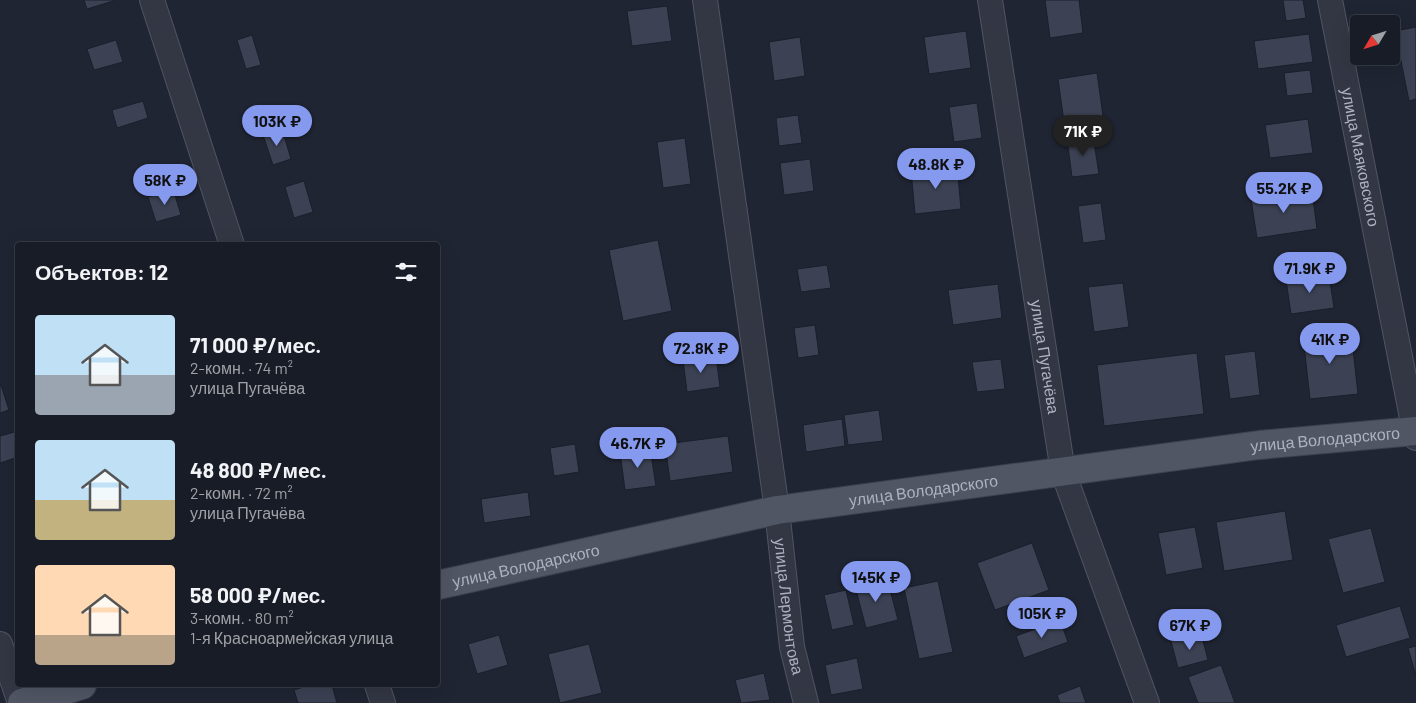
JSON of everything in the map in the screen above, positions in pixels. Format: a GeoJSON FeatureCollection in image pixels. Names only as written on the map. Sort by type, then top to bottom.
{"type":"FeatureCollection","features":[{"type":"Feature","properties":{"kind":"main road","name":"улица Володарского"},"geometry":{"type":"LineString","coordinates":[[440,585],[777,510],[1259,445],[1415,433]]}},
{"type":"Feature","properties":{"kind":"main road"},"geometry":{"type":"LineString","coordinates":[[21,703],[75,687]]}},
{"type":"Feature","properties":{"kind":"street"},"geometry":{"type":"LineString","coordinates":[[152,0],[231,242]]}},
{"type":"Feature","properties":{"kind":"street","name":"улица Лермонтова"},"geometry":{"type":"LineString","coordinates":[[705,0],[777,510],[792,646],[806,703]]}},
{"type":"Feature","properties":{"kind":"street","name":"улица Пугачёва"},"geometry":{"type":"LineString","coordinates":[[990,0],[1063,472],[1146,703]]}},
{"type":"Feature","properties":{"kind":"street","name":"улица Маяковского"},"geometry":{"type":"LineString","coordinates":[[1330,0],[1415,433]]}},
{"type":"Feature","properties":{"kind":"street"},"geometry":{"type":"LineString","coordinates":[[0,644],[15,686]]}},
{"type":"Feature","properties":{"kind":"street"},"geometry":{"type":"LineString","coordinates":[[15,687],[21,703]]}},
{"type":"Feature","properties":{"kind":"street"},"geometry":{"type":"LineString","coordinates":[[378,687],[383,703]]}},
{"type":"Feature","properties":{"kind":"building"},"geometry":{"type":"Polygon","coordinates":[[[84,0],[113,0],[113,1],[87,9],[84,0]]]}},
{"type":"Feature","properties":{"kind":"building"},"geometry":{"type":"Polygon","coordinates":[[[1045,0],[1079,0],[1083,33],[1050,38],[1045,0]]]}},
{"type":"Feature","properties":{"kind":"building"},"geometry":{"type":"Polygon","coordinates":[[[1283,0],[1303,0],[1306,18],[1286,21],[1283,0]]]}},
{"type":"Feature","properties":{"kind":"building"},"geometry":{"type":"Polygon","coordinates":[[[667,6],[672,41],[632,46],[627,11],[667,6]]]}},
{"type":"Feature","properties":{"kind":"building"},"geometry":{"type":"Polygon","coordinates":[[[1416,27],[1416,99],[1409,101],[1400,56],[1400,30],[1416,27]]]}},
{"type":"Feature","properties":{"kind":"building"},"geometry":{"type":"Polygon","coordinates":[[[966,31],[971,68],[929,74],[924,37],[966,31]]]}},
{"type":"Feature","properties":{"kind":"building"},"geometry":{"type":"Polygon","coordinates":[[[1309,34],[1313,62],[1258,69],[1254,41],[1309,34]]]}},
{"type":"Feature","properties":{"kind":"building"},"geometry":{"type":"Polygon","coordinates":[[[252,35],[261,65],[246,69],[237,40],[252,35]]]}},
{"type":"Feature","properties":{"kind":"building"},"geometry":{"type":"Polygon","coordinates":[[[800,37],[805,76],[774,81],[769,42],[800,37]]]}},
{"type":"Feature","properties":{"kind":"building"},"geometry":{"type":"Polygon","coordinates":[[[116,40],[123,62],[94,70],[87,49],[116,40]]]}},
{"type":"Feature","properties":{"kind":"building"},"geometry":{"type":"Polygon","coordinates":[[[1310,70],[1313,93],[1287,96],[1284,73],[1310,70]]]}},
{"type":"Feature","properties":{"kind":"building"},"geometry":{"type":"Polygon","coordinates":[[[1097,73],[1103,116],[1064,122],[1058,79],[1097,73]]]}},
{"type":"Feature","properties":{"kind":"building"},"geometry":{"type":"Polygon","coordinates":[[[143,101],[148,118],[117,128],[112,110],[143,101]]]}},
{"type":"Feature","properties":{"kind":"building"},"geometry":{"type":"Polygon","coordinates":[[[977,103],[982,138],[954,142],[949,107],[977,103]]]}},
{"type":"Feature","properties":{"kind":"building"},"geometry":{"type":"Polygon","coordinates":[[[798,115],[802,143],[779,146],[776,118],[798,115]]]}},
{"type":"Feature","properties":{"kind":"building"},"geometry":{"type":"Polygon","coordinates":[[[1308,119],[1313,153],[1270,158],[1265,125],[1308,119]]]}},
{"type":"Feature","properties":{"kind":"building"},"geometry":{"type":"Polygon","coordinates":[[[282,129],[291,159],[273,165],[263,135],[282,129]]]}},
{"type":"Feature","properties":{"kind":"building"},"geometry":{"type":"Polygon","coordinates":[[[1093,136],[1099,174],[1072,177],[1067,139],[1093,136]]]}},
{"type":"Feature","properties":{"kind":"building"},"geometry":{"type":"Polygon","coordinates":[[[685,138],[691,184],[663,188],[657,142],[685,138]]]}},
{"type":"Feature","properties":{"kind":"building"},"geometry":{"type":"Polygon","coordinates":[[[810,159],[814,191],[784,195],[780,163],[810,159]]]}},
{"type":"Feature","properties":{"kind":"building"},"geometry":{"type":"Polygon","coordinates":[[[957,165],[961,209],[915,214],[911,170],[957,165]]]}},
{"type":"Feature","properties":{"kind":"building"},"geometry":{"type":"Polygon","coordinates":[[[304,181],[313,212],[294,218],[285,187],[304,181]]]}},
{"type":"Feature","properties":{"kind":"building"},"geometry":{"type":"Polygon","coordinates":[[[173,189],[181,215],[156,222],[148,197],[173,189]]]}},
{"type":"Feature","properties":{"kind":"building"},"geometry":{"type":"Polygon","coordinates":[[[1312,191],[1317,229],[1257,238],[1251,199],[1312,191]]]}},
{"type":"Feature","properties":{"kind":"building"},"geometry":{"type":"Polygon","coordinates":[[[1101,203],[1106,240],[1083,243],[1078,206],[1101,203]]]}},
{"type":"Feature","properties":{"kind":"building"},"geometry":{"type":"Polygon","coordinates":[[[658,240],[672,311],[623,321],[609,250],[658,240]]]}},
{"type":"Feature","properties":{"kind":"building"},"geometry":{"type":"Polygon","coordinates":[[[827,265],[831,288],[801,292],[797,269],[827,265]]]}},
{"type":"Feature","properties":{"kind":"building"},"geometry":{"type":"Polygon","coordinates":[[[1329,275],[1334,308],[1291,314],[1286,280],[1329,275]]]}},
{"type":"Feature","properties":{"kind":"building"},"geometry":{"type":"Polygon","coordinates":[[[1123,283],[1129,327],[1094,332],[1088,287],[1123,283]]]}},
{"type":"Feature","properties":{"kind":"building"},"geometry":{"type":"Polygon","coordinates":[[[998,284],[1002,318],[953,325],[948,290],[998,284]]]}},
{"type":"Feature","properties":{"kind":"building"},"geometry":{"type":"Polygon","coordinates":[[[815,325],[819,355],[798,358],[794,328],[815,325]]]}},
{"type":"Feature","properties":{"kind":"building"},"geometry":{"type":"Polygon","coordinates":[[[1351,331],[1358,394],[1310,399],[1303,336],[1351,331]]]}},
{"type":"Feature","properties":{"kind":"building"},"geometry":{"type":"Polygon","coordinates":[[[1255,351],[1260,395],[1230,399],[1224,355],[1255,351]]]}},
{"type":"Feature","properties":{"kind":"building"},"geometry":{"type":"Polygon","coordinates":[[[1197,353],[1204,414],[1104,426],[1097,365],[1197,353]]]}},
{"type":"Feature","properties":{"kind":"building"},"geometry":{"type":"Polygon","coordinates":[[[716,356],[720,387],[687,392],[683,360],[716,356]]]}},
{"type":"Feature","properties":{"kind":"building"},"geometry":{"type":"Polygon","coordinates":[[[1001,359],[1005,389],[977,392],[972,362],[1001,359]]]}},
{"type":"Feature","properties":{"kind":"building"},"geometry":{"type":"Polygon","coordinates":[[[0,386],[9,410],[0,413],[0,386]]]}},
{"type":"Feature","properties":{"kind":"building"},"geometry":{"type":"Polygon","coordinates":[[[879,410],[883,441],[848,445],[844,415],[879,410]]]}},
{"type":"Feature","properties":{"kind":"building"},"geometry":{"type":"Polygon","coordinates":[[[842,419],[845,446],[806,452],[803,425],[842,419]]]}},
{"type":"Feature","properties":{"kind":"building"},"geometry":{"type":"Polygon","coordinates":[[[15,432],[15,458],[0,463],[0,436],[15,432]]]}},
{"type":"Feature","properties":{"kind":"building"},"geometry":{"type":"Polygon","coordinates":[[[728,436],[733,472],[670,481],[665,444],[728,436]]]}},
{"type":"Feature","properties":{"kind":"building"},"geometry":{"type":"Polygon","coordinates":[[[575,444],[579,472],[554,476],[550,448],[575,444]]]}},
{"type":"Feature","properties":{"kind":"building"},"geometry":{"type":"Polygon","coordinates":[[[650,448],[656,486],[625,490],[620,452],[650,448]]]}},
{"type":"Feature","properties":{"kind":"building"},"geometry":{"type":"Polygon","coordinates":[[[528,492],[531,516],[484,523],[481,499],[528,492]]]}},
{"type":"Feature","properties":{"kind":"building"},"geometry":{"type":"Polygon","coordinates":[[[1285,511],[1293,560],[1224,571],[1216,522],[1285,511]]]}},
{"type":"Feature","properties":{"kind":"building"},"geometry":{"type":"Polygon","coordinates":[[[1195,527],[1203,568],[1166,575],[1158,533],[1195,527]]]}},
{"type":"Feature","properties":{"kind":"building"},"geometry":{"type":"Polygon","coordinates":[[[1371,528],[1385,582],[1343,593],[1328,539],[1371,528]]]}},
{"type":"Feature","properties":{"kind":"building"},"geometry":{"type":"Polygon","coordinates":[[[1032,543],[1049,590],[995,610],[977,563],[1032,543]]]}},
{"type":"Feature","properties":{"kind":"building"},"geometry":{"type":"Polygon","coordinates":[[[887,578],[898,620],[866,628],[855,586],[887,578]]]}},
{"type":"Feature","properties":{"kind":"building"},"geometry":{"type":"Polygon","coordinates":[[[938,581],[953,652],[919,659],[904,588],[938,581]]]}},
{"type":"Feature","properties":{"kind":"building"},"geometry":{"type":"Polygon","coordinates":[[[846,590],[854,625],[832,630],[824,595],[846,590]]]}},
{"type":"Feature","properties":{"kind":"building"},"geometry":{"type":"Polygon","coordinates":[[[1400,606],[1410,638],[1346,657],[1336,625],[1400,606]]]}},
{"type":"Feature","properties":{"kind":"building"},"geometry":{"type":"Polygon","coordinates":[[[1060,620],[1068,642],[1024,658],[1016,636],[1060,620]]]}},
{"type":"Feature","properties":{"kind":"building"},"geometry":{"type":"Polygon","coordinates":[[[1201,633],[1208,660],[1178,668],[1171,641],[1201,633]]]}},
{"type":"Feature","properties":{"kind":"building"},"geometry":{"type":"Polygon","coordinates":[[[499,635],[508,665],[477,674],[468,644],[499,635]]]}},
{"type":"Feature","properties":{"kind":"building"},"geometry":{"type":"Polygon","coordinates":[[[589,644],[602,693],[560,703],[548,654],[589,644]]]}},
{"type":"Feature","properties":{"kind":"building"},"geometry":{"type":"Polygon","coordinates":[[[1416,646],[1416,676],[1408,648],[1416,646]]]}},
{"type":"Feature","properties":{"kind":"building"},"geometry":{"type":"Polygon","coordinates":[[[857,658],[863,689],[831,695],[825,665],[857,658]]]}},
{"type":"Feature","properties":{"kind":"building"},"geometry":{"type":"Polygon","coordinates":[[[1221,665],[1235,703],[1198,703],[1188,677],[1221,665]]]}},
{"type":"Feature","properties":{"kind":"building"},"geometry":{"type":"Polygon","coordinates":[[[764,673],[770,700],[741,703],[735,680],[764,673]]]}},
{"type":"Feature","properties":{"kind":"building"},"geometry":{"type":"Polygon","coordinates":[[[1080,686],[1086,703],[1060,703],[1057,695],[1080,686]]]}},
{"type":"Feature","properties":{"kind":"building"},"geometry":{"type":"Polygon","coordinates":[[[304,687],[333,687],[337,703],[298,703],[294,690],[304,687]]]}}]}
